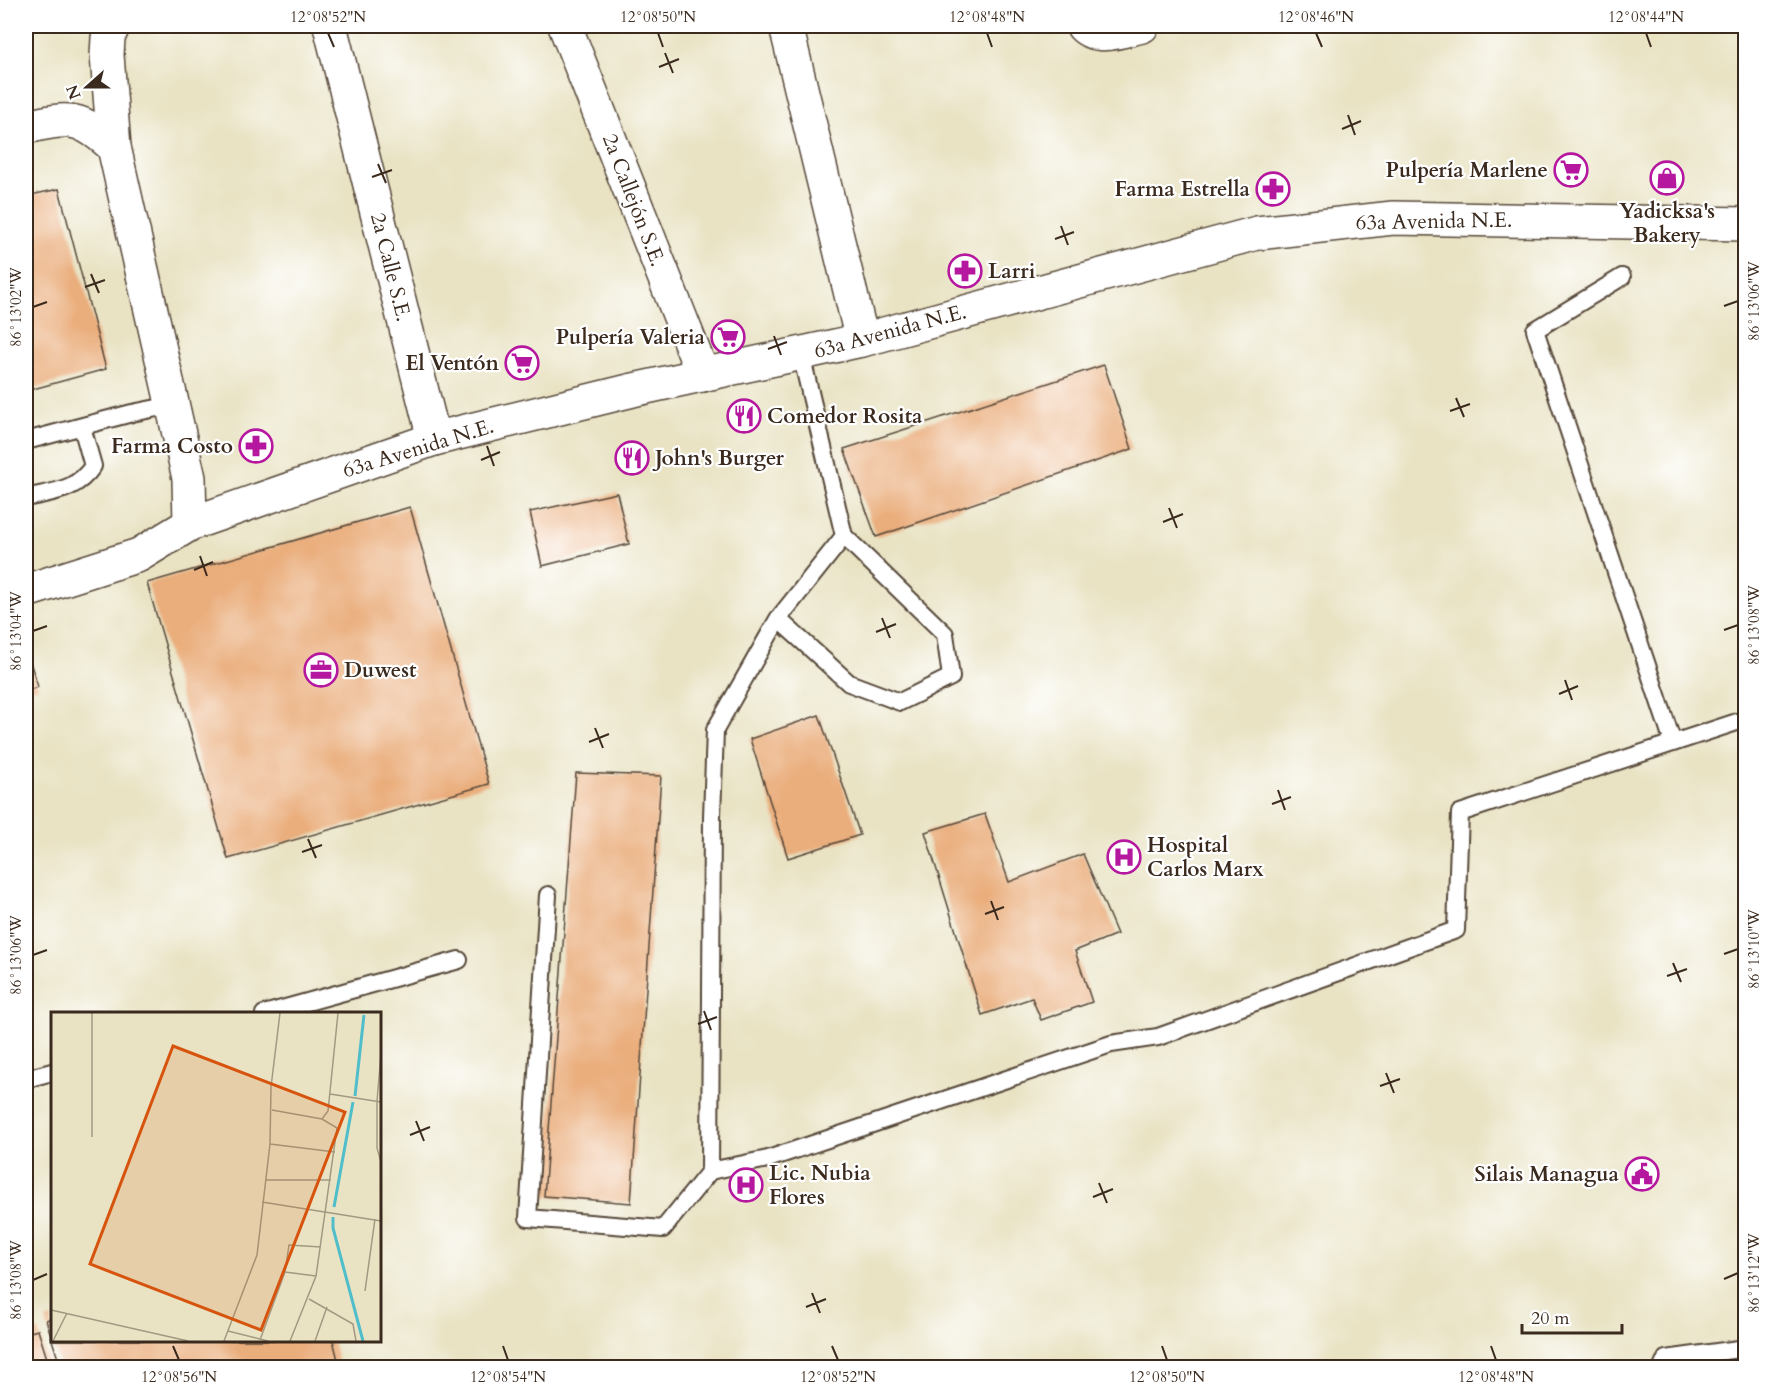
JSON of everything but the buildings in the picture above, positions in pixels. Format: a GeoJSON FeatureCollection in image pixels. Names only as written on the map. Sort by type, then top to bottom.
{"type":"FeatureCollection","features":[{"type":"Feature","properties":{"kind":"street"},"geometry":{"type":"LineString","coordinates":[[113,26],[108,38],[107,56],[114,147],[189,478],[190,524]]}},
{"type":"Feature","properties":{"kind":"street","name":"2a Calle S.E."},"geometry":{"type":"LineString","coordinates":[[330,26],[434,439]]}},
{"type":"Feature","properties":{"kind":"street","name":"2a Callejón S.E."},"geometry":{"type":"LineString","coordinates":[[565,26],[703,375]]}},
{"type":"Feature","properties":{"kind":"street"},"geometry":{"type":"LineString","coordinates":[[786,26],[862,340]]}},
{"type":"Feature","properties":{"kind":"street"},"geometry":{"type":"LineString","coordinates":[[1094,30],[1142,26]]}},
{"type":"Feature","properties":{"kind":"street"},"geometry":{"type":"LineString","coordinates":[[26,127],[73,120],[94,129],[114,147]]}},
{"type":"Feature","properties":{"kind":"street","name":"63a Avenida N.E."},"geometry":{"type":"LineString","coordinates":[[26,591],[139,555],[190,524],[434,439],[862,340],[1257,233],[1393,218],[1746,224]]}},
{"type":"Feature","properties":{"kind":"lane"},"geometry":{"type":"LineString","coordinates":[[1622,277],[1535,330],[1672,743]]}},
{"type":"Feature","properties":{"kind":"lane"},"geometry":{"type":"LineString","coordinates":[[778,619],[849,683],[900,702],[951,677],[945,634],[843,536],[801,354]]}},
{"type":"Feature","properties":{"kind":"lane"},"geometry":{"type":"LineString","coordinates":[[26,441],[132,413],[172,405]]}},
{"type":"Feature","properties":{"kind":"lane"},"geometry":{"type":"LineString","coordinates":[[26,498],[72,486],[83,480],[93,466],[82,427]]}},
{"type":"Feature","properties":{"kind":"lane"},"geometry":{"type":"LineString","coordinates":[[710,1171],[712,817],[715,730],[778,619],[843,536]]}},
{"type":"Feature","properties":{"kind":"lane"},"geometry":{"type":"LineString","coordinates":[[548,895],[528,1218],[663,1229],[710,1171],[768,1158],[1111,1044],[1158,1037],[1456,930],[1460,813],[1746,719]]}},
{"type":"Feature","properties":{"kind":"lane"},"geometry":{"type":"LineString","coordinates":[[271,1012],[459,960]]}},
{"type":"Feature","properties":{"kind":"lane"},"geometry":{"type":"LineString","coordinates":[[26,1079],[51,1072]]}},
{"type":"Feature","properties":{"kind":"lane"},"geometry":{"type":"LineString","coordinates":[[1662,1368],[1666,1359],[1746,1348]]}},
{"type":"Feature","properties":{"kind":"place","name":"Pulpería Marlene"},"geometry":{"type":"Point","coordinates":[1571,170]}},
{"type":"Feature","properties":{"kind":"place","name":"Yadicksa's Bakery"},"geometry":{"type":"Point","coordinates":[1667,178]}},
{"type":"Feature","properties":{"kind":"place","name":"Farma Estrella"},"geometry":{"type":"Point","coordinates":[1273,189]}},
{"type":"Feature","properties":{"kind":"place","name":"Larri"},"geometry":{"type":"Point","coordinates":[965,271]}},
{"type":"Feature","properties":{"kind":"place","name":"Pulpería Valeria"},"geometry":{"type":"Point","coordinates":[728,337]}},
{"type":"Feature","properties":{"kind":"place","name":"El Ventón"},"geometry":{"type":"Point","coordinates":[522,363]}},
{"type":"Feature","properties":{"kind":"place","name":"Comedor Rosita"},"geometry":{"type":"Point","coordinates":[744,416]}},
{"type":"Feature","properties":{"kind":"place","name":"Farma Costo"},"geometry":{"type":"Point","coordinates":[256,446]}},
{"type":"Feature","properties":{"kind":"place","name":"John's Burger"},"geometry":{"type":"Point","coordinates":[632,458]}},
{"type":"Feature","properties":{"kind":"place","name":"Duwest"},"geometry":{"type":"Point","coordinates":[321,670]}},
{"type":"Feature","properties":{"kind":"place","name":"Hospital Carlos Marx"},"geometry":{"type":"Point","coordinates":[1124,857]}},
{"type":"Feature","properties":{"kind":"place","name":"Silais Managua"},"geometry":{"type":"Point","coordinates":[1642,1174]}},
{"type":"Feature","properties":{"kind":"place","name":"Lic. Nubia Flores"},"geometry":{"type":"Point","coordinates":[746,1185]}}]}
